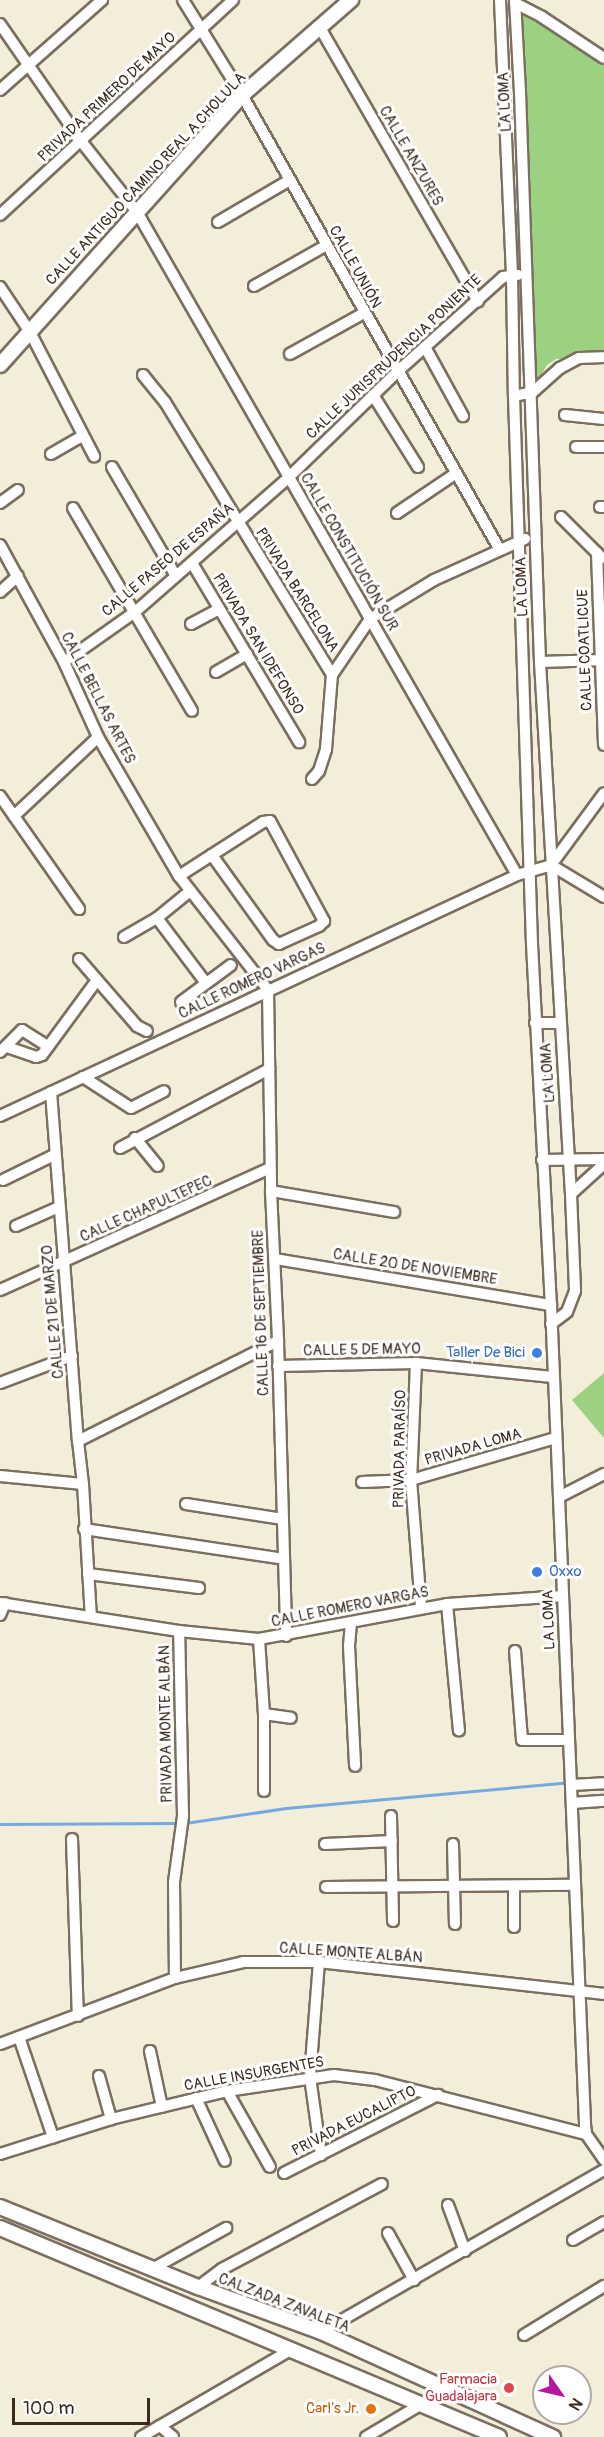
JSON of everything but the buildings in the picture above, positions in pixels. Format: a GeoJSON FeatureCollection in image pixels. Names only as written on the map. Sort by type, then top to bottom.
{"type":"FeatureCollection","features":[{"type":"Feature","properties":{"kind":"main road","name":"CALLE ANTIGUO CAMINO REAL A CHOLULA"},"geometry":{"type":"LineString","coordinates":[[0,365],[242,95],[351,0]]}},
{"type":"Feature","properties":{"kind":"main road","name":"CALZADA ZAVALETA"},"geometry":{"type":"LineString","coordinates":[[0,2207],[198,2287],[321,2332],[553,2437]]}},
{"type":"Feature","properties":{"kind":"main road"},"geometry":{"type":"LineString","coordinates":[[0,2228],[499,2437]]}},
{"type":"Feature","properties":{"kind":"main road"},"geometry":{"type":"LineString","coordinates":[[338,2370],[349,2346]]}},
{"type":"Feature","properties":{"kind":"street"},"geometry":{"type":"LineString","coordinates":[[0,90],[102,0]]}},
{"type":"Feature","properties":{"kind":"street","name":"CALLE UNIÓN"},"geometry":{"type":"LineString","coordinates":[[183,0],[242,95],[325,246],[500,550]]}},
{"type":"Feature","properties":{"kind":"street","name":"PRIVADA PRIMERO DE MAYO"},"geometry":{"type":"LineString","coordinates":[[0,215],[233,0]]}},
{"type":"Feature","properties":{"kind":"street"},"geometry":{"type":"LineString","coordinates":[[500,0],[512,275],[535,1023],[551,1324]]}},
{"type":"Feature","properties":{"kind":"street"},"geometry":{"type":"LineString","coordinates":[[515,1],[604,58]]}},
{"type":"Feature","properties":{"kind":"street","name":"LA LOMA"},"geometry":{"type":"LineString","coordinates":[[515,1],[540,662],[571,1194],[574,1291],[567,1312],[551,1324],[586,2134]]}},
{"type":"Feature","properties":{"kind":"street","name":"CALLE CONSTITUCIÓN SUR"},"geometry":{"type":"LineString","coordinates":[[0,24],[81,141],[137,212],[517,875]]}},
{"type":"Feature","properties":{"kind":"street","name":"CALLE ANZURES"},"geometry":{"type":"LineString","coordinates":[[319,27],[478,301]]}},
{"type":"Feature","properties":{"kind":"street"},"geometry":{"type":"LineString","coordinates":[[218,222],[290,180]]}},
{"type":"Feature","properties":{"kind":"street"},"geometry":{"type":"LineString","coordinates":[[254,286],[325,246]]}},
{"type":"Feature","properties":{"kind":"street"},"geometry":{"type":"LineString","coordinates":[[512,275],[527,276]]}},
{"type":"Feature","properties":{"kind":"street","name":"CALLE JURISPRUDENCIA PONIENTE"},"geometry":{"type":"LineString","coordinates":[[289,477],[398,372],[503,277],[512,275]]}},
{"type":"Feature","properties":{"kind":"street"},"geometry":{"type":"LineString","coordinates":[[0,287],[30,332],[94,456]]}},
{"type":"Feature","properties":{"kind":"street"},"geometry":{"type":"LineString","coordinates":[[290,354],[364,313]]}},
{"type":"Feature","properties":{"kind":"street"},"geometry":{"type":"LineString","coordinates":[[425,348],[463,416]]}},
{"type":"Feature","properties":{"kind":"street"},"geometry":{"type":"LineString","coordinates":[[514,396],[531,392],[560,368],[579,358],[604,357]]}},
{"type":"Feature","properties":{"kind":"street","name":"PRIVADA BARCELONA"},"geometry":{"type":"LineString","coordinates":[[143,375],[165,402],[332,675]]}},
{"type":"Feature","properties":{"kind":"street"},"geometry":{"type":"LineString","coordinates":[[373,395],[418,467]]}},
{"type":"Feature","properties":{"kind":"street"},"geometry":{"type":"LineString","coordinates":[[565,415],[604,419]]}},
{"type":"Feature","properties":{"kind":"street"},"geometry":{"type":"LineString","coordinates":[[51,454],[82,436]]}},
{"type":"Feature","properties":{"kind":"street"},"geometry":{"type":"LineString","coordinates":[[576,447],[604,447]]}},
{"type":"Feature","properties":{"kind":"street"},"geometry":{"type":"LineString","coordinates":[[112,467],[176,576]]}},
{"type":"Feature","properties":{"kind":"street"},"geometry":{"type":"LineString","coordinates":[[397,513],[455,474]]}},
{"type":"Feature","properties":{"kind":"street","name":"CALLE PASEO DE ESPAÑA"},"geometry":{"type":"LineString","coordinates":[[64,662],[135,612],[289,477]]}},
{"type":"Feature","properties":{"kind":"street"},"geometry":{"type":"LineString","coordinates":[[0,503],[18,490]]}},
{"type":"Feature","properties":{"kind":"street"},"geometry":{"type":"LineString","coordinates":[[73,508],[192,711]]}},
{"type":"Feature","properties":{"kind":"street"},"geometry":{"type":"LineString","coordinates":[[561,517],[600,557]]}},
{"type":"Feature","properties":{"kind":"street"},"geometry":{"type":"LineString","coordinates":[[312,779],[319,771],[326,749],[332,675],[370,619],[434,580],[535,536]]}},
{"type":"Feature","properties":{"kind":"street","name":"CALLE BELLAS ARTES"},"geometry":{"type":"LineString","coordinates":[[1,548],[64,662],[98,738],[178,876],[268,990]]}},
{"type":"Feature","properties":{"kind":"street","name":"CALLE COATLICUE"},"geometry":{"type":"LineString","coordinates":[[600,557],[604,745]]}},
{"type":"Feature","properties":{"kind":"street","name":"PRIVADA SAN IDEFONSO"},"geometry":{"type":"LineString","coordinates":[[192,563],[299,742]]}},
{"type":"Feature","properties":{"kind":"street"},"geometry":{"type":"LineString","coordinates":[[0,592],[18,576]]}},
{"type":"Feature","properties":{"kind":"street"},"geometry":{"type":"LineString","coordinates":[[191,624],[219,609]]}},
{"type":"Feature","properties":{"kind":"street"},"geometry":{"type":"LineString","coordinates":[[216,672],[247,654]]}},
{"type":"Feature","properties":{"kind":"street"},"geometry":{"type":"LineString","coordinates":[[540,662],[602,660]]}},
{"type":"Feature","properties":{"kind":"street"},"geometry":{"type":"LineString","coordinates":[[14,816],[98,738]]}},
{"type":"Feature","properties":{"kind":"street"},"geometry":{"type":"LineString","coordinates":[[517,875],[551,865],[604,793]]}},
{"type":"Feature","properties":{"kind":"street"},"geometry":{"type":"LineString","coordinates":[[0,796],[79,909]]}},
{"type":"Feature","properties":{"kind":"street"},"geometry":{"type":"LineString","coordinates":[[178,876],[263,822],[270,821],[324,921],[319,926],[279,944],[273,940],[212,855]]}},
{"type":"Feature","properties":{"kind":"street"},"geometry":{"type":"LineString","coordinates":[[551,865],[604,897]]}},
{"type":"Feature","properties":{"kind":"street","name":"CALLE ROMERO VARGAS"},"geometry":{"type":"LineString","coordinates":[[0,1116],[517,875]]}},
{"type":"Feature","properties":{"kind":"street"},"geometry":{"type":"LineString","coordinates":[[124,937],[157,918],[190,891]]}},
{"type":"Feature","properties":{"kind":"street"},"geometry":{"type":"LineString","coordinates":[[157,918],[206,982]]}},
{"type":"Feature","properties":{"kind":"street"},"geometry":{"type":"LineString","coordinates":[[80,959],[137,1026],[147,1030]]}},
{"type":"Feature","properties":{"kind":"street"},"geometry":{"type":"LineString","coordinates":[[181,1002],[231,965]]}},
{"type":"Feature","properties":{"kind":"street"},"geometry":{"type":"LineString","coordinates":[[4,1049],[38,1057],[98,980]]}},
{"type":"Feature","properties":{"kind":"street","name":"CALLE 16 DE SEPTIEMBRE"},"geometry":{"type":"LineString","coordinates":[[268,990],[270,1168],[278,1341],[286,1635]]}},
{"type":"Feature","properties":{"kind":"street"},"geometry":{"type":"LineString","coordinates":[[535,1023],[560,1023]]}},
{"type":"Feature","properties":{"kind":"street"},"geometry":{"type":"LineString","coordinates":[[4,1049],[22,1030],[48,1046]]}},
{"type":"Feature","properties":{"kind":"street"},"geometry":{"type":"LineString","coordinates":[[120,1148],[135,1138],[269,1069]]}},
{"type":"Feature","properties":{"kind":"street"},"geometry":{"type":"LineString","coordinates":[[83,1077],[131,1108],[164,1091]]}},
{"type":"Feature","properties":{"kind":"street","name":"CALLE 21 DE MARZO"},"geometry":{"type":"LineString","coordinates":[[51,1092],[54,1155],[78,1441],[84,1484],[84,1530],[91,1617]]}},
{"type":"Feature","properties":{"kind":"street"},"geometry":{"type":"LineString","coordinates":[[135,1138],[158,1166]]}},
{"type":"Feature","properties":{"kind":"street"},"geometry":{"type":"LineString","coordinates":[[3,1180],[54,1155]]}},
{"type":"Feature","properties":{"kind":"street"},"geometry":{"type":"LineString","coordinates":[[542,1160],[604,1159]]}},
{"type":"Feature","properties":{"kind":"street"},"geometry":{"type":"LineString","coordinates":[[571,1194],[604,1164]]}},
{"type":"Feature","properties":{"kind":"street","name":"CALLE CHAPULTEPEC"},"geometry":{"type":"LineString","coordinates":[[0,1290],[270,1168]]}},
{"type":"Feature","properties":{"kind":"street"},"geometry":{"type":"LineString","coordinates":[[271,1191],[394,1212]]}},
{"type":"Feature","properties":{"kind":"street"},"geometry":{"type":"LineString","coordinates":[[16,1226],[59,1207]]}},
{"type":"Feature","properties":{"kind":"street","name":"CALLE 20 DE NOVIEMBRE"},"geometry":{"type":"LineString","coordinates":[[275,1259],[551,1305]]}},
{"type":"Feature","properties":{"kind":"street"},"geometry":{"type":"LineString","coordinates":[[78,1441],[278,1341]]}},
{"type":"Feature","properties":{"kind":"street"},"geometry":{"type":"LineString","coordinates":[[0,1383],[72,1356]]}},
{"type":"Feature","properties":{"kind":"street","name":"CALLE 5 DE MAYO"},"geometry":{"type":"LineString","coordinates":[[278,1366],[416,1363],[552,1377]]}},
{"type":"Feature","properties":{"kind":"street","name":"PRIVADA PARAÍSO"},"geometry":{"type":"LineString","coordinates":[[416,1363],[411,1480],[421,1608]]}},
{"type":"Feature","properties":{"kind":"street","name":"PRIVADA LOMA"},"geometry":{"type":"LineString","coordinates":[[362,1482],[411,1480],[556,1438]]}},
{"type":"Feature","properties":{"kind":"street"},"geometry":{"type":"LineString","coordinates":[[559,1497],[604,1474]]}},
{"type":"Feature","properties":{"kind":"street"},"geometry":{"type":"LineString","coordinates":[[0,1476],[84,1484]]}},
{"type":"Feature","properties":{"kind":"street"},"geometry":{"type":"LineString","coordinates":[[186,1504],[283,1519]]}},
{"type":"Feature","properties":{"kind":"street"},"geometry":{"type":"LineString","coordinates":[[84,1530],[284,1559]]}},
{"type":"Feature","properties":{"kind":"street"},"geometry":{"type":"LineString","coordinates":[[88,1574],[199,1588]]}},
{"type":"Feature","properties":{"kind":"street","name":"CALLE ROMERO VARGAS"},"geometry":{"type":"LineString","coordinates":[[3,1603],[179,1631],[259,1639],[447,1604],[563,1596]]}},
{"type":"Feature","properties":{"kind":"street"},"geometry":{"type":"LineString","coordinates":[[0,1615],[3,1603]]}},
{"type":"Feature","properties":{"kind":"street"},"geometry":{"type":"LineString","coordinates":[[447,1604],[459,1730]]}},
{"type":"Feature","properties":{"kind":"street"},"geometry":{"type":"LineString","coordinates":[[351,1623],[349,1646],[355,1766]]}},
{"type":"Feature","properties":{"kind":"street","name":"PRIVADA MONTE ALBÁN"},"geometry":{"type":"LineString","coordinates":[[175,1978],[174,1882],[183,1816],[179,1631]]}},
{"type":"Feature","properties":{"kind":"street"},"geometry":{"type":"LineString","coordinates":[[259,1639],[264,1714],[264,1791]]}},
{"type":"Feature","properties":{"kind":"street"},"geometry":{"type":"LineString","coordinates":[[515,1652],[522,1740],[569,1740]]}},
{"type":"Feature","properties":{"kind":"street"},"geometry":{"type":"LineString","coordinates":[[264,1714],[291,1718]]}},
{"type":"Feature","properties":{"kind":"street"},"geometry":{"type":"LineString","coordinates":[[571,1785],[604,1783]]}},
{"type":"Feature","properties":{"kind":"street"},"geometry":{"type":"LineString","coordinates":[[572,1803],[604,1801]]}},
{"type":"Feature","properties":{"kind":"street"},"geometry":{"type":"LineString","coordinates":[[391,1816],[393,1921]]}},
{"type":"Feature","properties":{"kind":"street"},"geometry":{"type":"LineString","coordinates":[[72,1839],[78,2016]]}},
{"type":"Feature","properties":{"kind":"street"},"geometry":{"type":"LineString","coordinates":[[325,1844],[392,1841]]}},
{"type":"Feature","properties":{"kind":"street"},"geometry":{"type":"LineString","coordinates":[[453,1844],[455,1924]]}},
{"type":"Feature","properties":{"kind":"street"},"geometry":{"type":"LineString","coordinates":[[514,1886],[514,1927]]}},
{"type":"Feature","properties":{"kind":"street"},"geometry":{"type":"LineString","coordinates":[[326,1887],[575,1886]]}},
{"type":"Feature","properties":{"kind":"street","name":"CALLE MONTE ALBÁN"},"geometry":{"type":"LineString","coordinates":[[0,2044],[175,1978],[243,1962],[319,1962],[604,1994]]}},
{"type":"Feature","properties":{"kind":"street"},"geometry":{"type":"LineString","coordinates":[[319,1962],[310,2077],[321,2155]]}},
{"type":"Feature","properties":{"kind":"street"},"geometry":{"type":"LineString","coordinates":[[19,2037],[53,2137]]}},
{"type":"Feature","properties":{"kind":"street"},"geometry":{"type":"LineString","coordinates":[[150,2052],[162,2107]]}},
{"type":"Feature","properties":{"kind":"street"},"geometry":{"type":"LineString","coordinates":[[99,2076],[111,2119]]}},
{"type":"Feature","properties":{"kind":"street","name":"CALLE INSURGENTES"},"geometry":{"type":"LineString","coordinates":[[0,2154],[111,2119],[227,2091],[310,2077],[355,2076],[586,2134]]}},
{"type":"Feature","properties":{"kind":"street"},"geometry":{"type":"LineString","coordinates":[[227,2091],[270,2167]]}},
{"type":"Feature","properties":{"kind":"street","name":"PRIVADA EUCALIPTO"},"geometry":{"type":"LineString","coordinates":[[284,2173],[438,2095]]}},
{"type":"Feature","properties":{"kind":"street"},"geometry":{"type":"LineString","coordinates":[[196,2098],[225,2161]]}},
{"type":"Feature","properties":{"kind":"street"},"geometry":{"type":"LineString","coordinates":[[586,2134],[604,2160]]}},
{"type":"Feature","properties":{"kind":"street"},"geometry":{"type":"LineString","coordinates":[[321,2332],[604,2170]]}},
{"type":"Feature","properties":{"kind":"street"},"geometry":{"type":"LineString","coordinates":[[198,2287],[222,2269],[382,2184]]}},
{"type":"Feature","properties":{"kind":"street"},"geometry":{"type":"LineString","coordinates":[[448,2205],[465,2251]]}},
{"type":"Feature","properties":{"kind":"street"},"geometry":{"type":"LineString","coordinates":[[573,2240],[604,2222]]}},
{"type":"Feature","properties":{"kind":"street"},"geometry":{"type":"LineString","coordinates":[[152,2269],[226,2228]]}},
{"type":"Feature","properties":{"kind":"street"},"geometry":{"type":"LineString","coordinates":[[388,2233],[414,2280]]}},
{"type":"Feature","properties":{"kind":"street"},"geometry":{"type":"LineString","coordinates":[[524,2335],[604,2286]]}},
{"type":"Feature","properties":{"kind":"street"},"geometry":{"type":"LineString","coordinates":[[141,2437],[292,2349]]}},
{"type":"Feature","properties":{"kind":"street"},"geometry":{"type":"LineString","coordinates":[[366,2437],[420,2405]]}},
{"type":"Feature","properties":{"kind":"street"},"geometry":{"type":"LineString","coordinates":[[160,2426],[173,2437]]}},
{"type":"Feature","properties":{"kind":"green space"},"geometry":{"type":"Polygon","coordinates":[[[515,3],[604,58],[604,357],[556,359],[547,365],[531,392],[515,3]]]}},
{"type":"Feature","properties":{"kind":"green space"},"geometry":{"type":"Polygon","coordinates":[[[604,1373],[604,1438],[572,1400],[604,1373]]]}},
{"type":"Feature","properties":{"kind":"waterway"},"geometry":{"type":"LineString","coordinates":[[185,1823],[286,1808],[569,1782]]}},
{"type":"Feature","properties":{"kind":"waterway"},"geometry":{"type":"LineString","coordinates":[[0,1824],[178,1823]]}},
{"type":"Feature","properties":{"kind":"place","name":"Taller De Bici"},"geometry":{"type":"Point","coordinates":[537,1353]}},
{"type":"Feature","properties":{"kind":"place","name":"Oxxo"},"geometry":{"type":"Point","coordinates":[537,1572]}},
{"type":"Feature","properties":{"kind":"place","name":"Farmacia Guadalajara"},"geometry":{"type":"Point","coordinates":[509,2388]}},
{"type":"Feature","properties":{"kind":"place","name":"Carl's Jr."},"geometry":{"type":"Point","coordinates":[371,2409]}}]}
